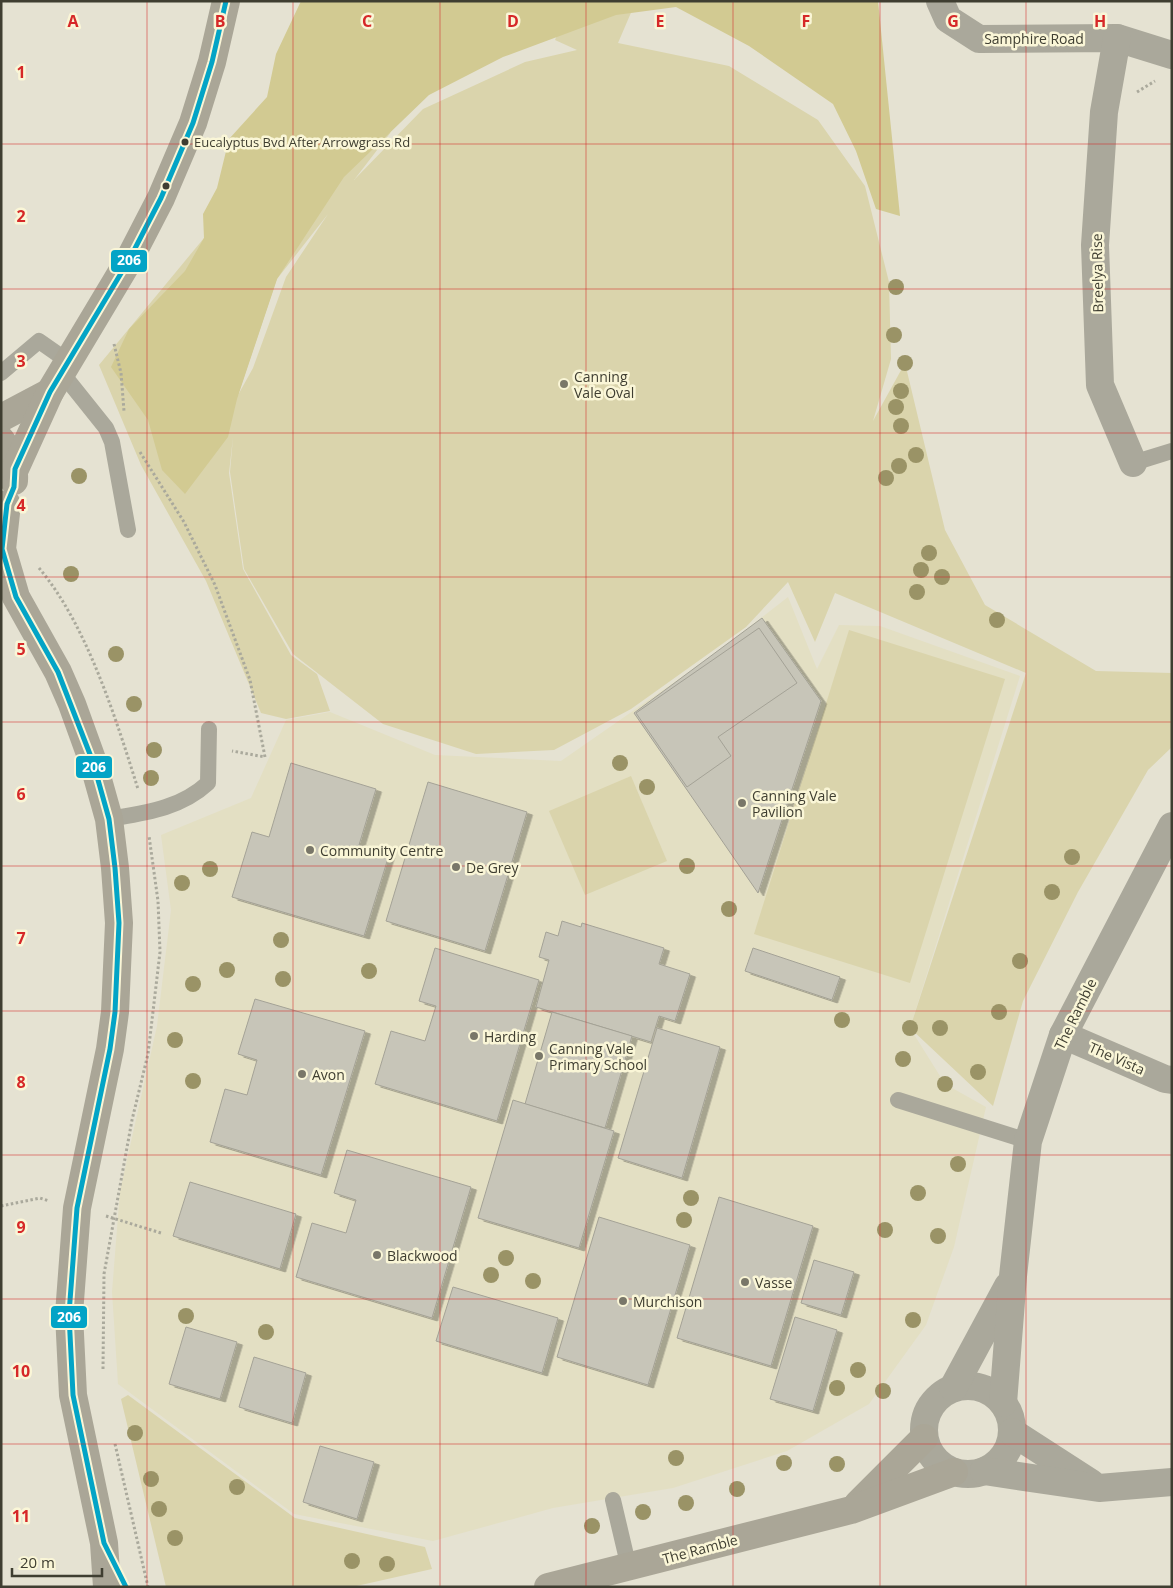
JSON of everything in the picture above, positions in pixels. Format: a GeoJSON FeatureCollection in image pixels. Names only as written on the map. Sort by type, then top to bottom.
{"type":"FeatureCollection","features":[{"type":"Feature","properties":{"kind":"street"},"geometry":{"type":"LineString","coordinates":[[15,469],[60,376],[130,260],[161,198],[186,140],[212,62],[226,1]]}},
{"type":"Feature","properties":{"kind":"street","name":"Samphire Road"},"geometry":{"type":"LineString","coordinates":[[940,1],[948,19],[979,39],[1117,38],[1172,55]]}},
{"type":"Feature","properties":{"kind":"street","name":"Breelya Rise"},"geometry":{"type":"LineString","coordinates":[[1117,38],[1104,112],[1095,245],[1100,385],[1133,463]]}},
{"type":"Feature","properties":{"kind":"street"},"geometry":{"type":"LineString","coordinates":[[1,418],[60,376]]}},
{"type":"Feature","properties":{"kind":"street"},"geometry":{"type":"LineString","coordinates":[[1,440],[9,451],[15,469],[14,487],[4,508],[2,549],[9,591],[58,672],[72,704],[93,762],[108,819],[115,868],[119,923],[118,980],[110,1049],[77,1208],[72,1250],[69,1314],[73,1396],[104,1543],[106,1587]]}},
{"type":"Feature","properties":{"kind":"street","name":"The Ramble"},"geometry":{"type":"LineString","coordinates":[[1003,1404],[1013,1276],[1028,1141],[1063,1035],[1172,826]]}},
{"type":"Feature","properties":{"kind":"street","name":"The Vista"},"geometry":{"type":"LineString","coordinates":[[1063,1035],[1165,1079],[1172,1080]]}},
{"type":"Feature","properties":{"kind":"street","name":"The Ramble"},"geometry":{"type":"LineString","coordinates":[[954,1388],[1013,1276]]}},
{"type":"Feature","properties":{"kind":"street"},"geometry":{"type":"LineString","coordinates":[[967,1385],[981,1387],[993,1394],[1008,1412],[1012,1432],[1010,1444],[1004,1456],[995,1465],[984,1471],[969,1474],[954,1472],[943,1467],[934,1459],[924,1438],[923,1425],[933,1402],[942,1393],[954,1388],[967,1385]]}},
{"type":"Feature","properties":{"kind":"street"},"geometry":{"type":"LineString","coordinates":[[1012,1432],[1099,1488]]}},
{"type":"Feature","properties":{"kind":"street"},"geometry":{"type":"LineString","coordinates":[[851,1510],[924,1438]]}},
{"type":"Feature","properties":{"kind":"street"},"geometry":{"type":"LineString","coordinates":[[984,1471],[1099,1488],[1172,1482]]}},
{"type":"Feature","properties":{"kind":"street","name":"The Ramble"},"geometry":{"type":"LineString","coordinates":[[562,1585],[851,1510],[954,1472]]}},
{"type":"Feature","properties":{"kind":"street"},"geometry":{"type":"LineString","coordinates":[[104,1543],[126,1587]]}},
{"type":"Feature","properties":{"kind":"lane"},"geometry":{"type":"LineString","coordinates":[[1,373],[39,341],[60,376],[106,428],[112,442],[128,530]]}},
{"type":"Feature","properties":{"kind":"lane","name":"Breelya Rise"},"geometry":{"type":"LineString","coordinates":[[1133,463],[1172,451]]}},
{"type":"Feature","properties":{"kind":"lane"},"geometry":{"type":"LineString","coordinates":[[108,819],[167,807],[183,802],[197,793],[208,783],[209,729]]}},
{"type":"Feature","properties":{"kind":"lane"},"geometry":{"type":"LineString","coordinates":[[898,1100],[1028,1141]]}},
{"type":"Feature","properties":{"kind":"lane"},"geometry":{"type":"LineString","coordinates":[[613,1500],[629,1568]]}},
{"type":"Feature","properties":{"kind":"path"},"geometry":{"type":"LineString","coordinates":[[112,339],[121,373],[123,409],[126,418]]}},
{"type":"Feature","properties":{"kind":"path"},"geometry":{"type":"LineString","coordinates":[[137,445],[184,522],[215,585],[250,680],[265,757],[232,751]]}},
{"type":"Feature","properties":{"kind":"path"},"geometry":{"type":"LineString","coordinates":[[103,1379],[104,1274],[132,1120],[148,1054],[160,952],[158,902],[148,828]]}},
{"type":"Feature","properties":{"kind":"path"},"geometry":{"type":"LineString","coordinates":[[1,1206],[40,1198],[52,1201]]}},
{"type":"Feature","properties":{"kind":"path"},"geometry":{"type":"LineString","coordinates":[[114,1219],[160,1233]]}},
{"type":"Feature","properties":{"kind":"path"},"geometry":{"type":"LineString","coordinates":[[114,1436],[148,1587]]}},
{"type":"Feature","properties":{"kind":"shaded area"},"geometry":{"type":"Polygon","coordinates":[[[301,1],[878,1],[900,216],[876,209],[856,151],[833,104],[749,46],[676,7],[616,15],[503,57],[429,95],[344,177],[277,279],[237,399],[228,437],[185,494],[162,470],[148,420],[111,367],[129,329],[185,271],[204,238],[203,214],[217,188],[229,139],[267,97],[276,54],[301,1]]]}},
{"type":"Feature","properties":{"kind":"shaded area","name":"Canning Vale Oval"},"geometry":{"type":"Polygon","coordinates":[[[572,1],[636,1],[618,43],[729,66],[818,120],[865,186],[889,282],[891,359],[873,421],[905,363],[945,530],[985,605],[1096,671],[1172,673],[1172,747],[1148,770],[1078,892],[1023,1001],[993,1106],[910,1028],[1026,673],[835,593],[815,642],[788,582],[746,627],[631,709],[554,750],[476,754],[383,724],[293,654],[244,569],[230,472],[233,437],[229,473],[243,569],[291,655],[317,674],[330,711],[286,719],[261,713],[206,581],[141,465],[99,365],[204,238],[391,132],[354,180],[423,109],[525,62],[577,50],[555,40],[572,1]],[[328,214],[277,279],[238,395],[253,368],[286,277],[328,214]]]}},
{"type":"Feature","properties":{"kind":"shaded area","name":"Canning Vale Primary School"},"geometry":{"type":"Polygon","coordinates":[[[788,597],[817,669],[839,625],[880,626],[1020,676],[910,1028],[945,1084],[986,1107],[954,1247],[926,1325],[869,1404],[787,1451],[673,1488],[553,1508],[433,1541],[294,1514],[118,1384],[112,1292],[120,1191],[157,1026],[171,910],[161,835],[251,798],[286,720],[330,712],[435,755],[561,761],[712,656],[788,597]]]}},
{"type":"Feature","properties":{"kind":"shaded area"},"geometry":{"type":"Polygon","coordinates":[[[849,630],[1005,679],[910,983],[754,934],[849,630]]]}},
{"type":"Feature","properties":{"kind":"shaded area"},"geometry":{"type":"Polygon","coordinates":[[[631,776],[667,861],[585,895],[549,811],[631,776]]]}},
{"type":"Feature","properties":{"kind":"shaded area"},"geometry":{"type":"Polygon","coordinates":[[[128,1395],[295,1518],[425,1547],[432,1569],[352,1587],[166,1587],[121,1399],[128,1395]]]}},
{"type":"Feature","properties":{"kind":"building","name":"Canning Vale Pavilion"},"geometry":{"type":"Polygon","coordinates":[[[762,618],[821,701],[758,893],[634,713],[762,618]]]}},
{"type":"Feature","properties":{"kind":"building"},"geometry":{"type":"Polygon","coordinates":[[[759,628],[797,683],[718,737],[731,756],[687,787],[636,713],[759,628]]]}},
{"type":"Feature","properties":{"kind":"building","name":"Community Centre"},"geometry":{"type":"Polygon","coordinates":[[[291,763],[376,789],[359,845],[389,855],[364,936],[232,897],[252,832],[269,837],[291,763]]]}},
{"type":"Feature","properties":{"kind":"building","name":"De Grey"},"geometry":{"type":"Polygon","coordinates":[[[428,782],[527,812],[485,951],[386,921],[428,782]]]}},
{"type":"Feature","properties":{"kind":"building"},"geometry":{"type":"Polygon","coordinates":[[[562,921],[581,927],[582,923],[664,948],[659,964],[690,974],[675,1021],[659,1016],[651,1042],[536,1007],[549,960],[539,957],[546,932],[558,936],[562,921]]]}},
{"type":"Feature","properties":{"kind":"building","name":"Harding"},"geometry":{"type":"Polygon","coordinates":[[[435,948],[539,980],[497,1121],[375,1084],[391,1031],[425,1041],[436,1006],[419,1001],[435,948]]]}},
{"type":"Feature","properties":{"kind":"building"},"geometry":{"type":"Polygon","coordinates":[[[753,948],[840,977],[832,1000],[745,971],[753,948]]]}},
{"type":"Feature","properties":{"kind":"building","name":"Avon"},"geometry":{"type":"Polygon","coordinates":[[[255,999],[365,1031],[321,1175],[210,1142],[225,1089],[247,1095],[257,1060],[238,1054],[255,999]]]}},
{"type":"Feature","properties":{"kind":"building"},"geometry":{"type":"Polygon","coordinates":[[[552,1012],[632,1036],[605,1128],[525,1104],[552,1012]]]}},
{"type":"Feature","properties":{"kind":"building"},"geometry":{"type":"Polygon","coordinates":[[[657,1028],[720,1047],[682,1178],[618,1158],[657,1028]]]}},
{"type":"Feature","properties":{"kind":"building"},"geometry":{"type":"Polygon","coordinates":[[[513,1100],[614,1131],[579,1248],[478,1218],[513,1100]]]}},
{"type":"Feature","properties":{"kind":"building","name":"Blackwood"},"geometry":{"type":"Polygon","coordinates":[[[347,1150],[471,1187],[432,1318],[296,1277],[312,1223],[346,1233],[356,1200],[334,1193],[347,1150]]]}},
{"type":"Feature","properties":{"kind":"building"},"geometry":{"type":"Polygon","coordinates":[[[190,1182],[296,1214],[280,1269],[173,1236],[190,1182]]]}},
{"type":"Feature","properties":{"kind":"building","name":"Vasse"},"geometry":{"type":"Polygon","coordinates":[[[719,1197],[813,1226],[771,1366],[677,1338],[719,1197]]]}},
{"type":"Feature","properties":{"kind":"building","name":"Murchison"},"geometry":{"type":"Polygon","coordinates":[[[599,1217],[690,1245],[648,1385],[557,1357],[599,1217]]]}},
{"type":"Feature","properties":{"kind":"building"},"geometry":{"type":"Polygon","coordinates":[[[814,1260],[854,1272],[841,1315],[801,1303],[814,1260]]]}},
{"type":"Feature","properties":{"kind":"building"},"geometry":{"type":"Polygon","coordinates":[[[453,1287],[558,1318],[542,1373],[436,1341],[453,1287]]]}},
{"type":"Feature","properties":{"kind":"building"},"geometry":{"type":"Polygon","coordinates":[[[795,1317],[837,1330],[813,1411],[770,1399],[795,1317]]]}},
{"type":"Feature","properties":{"kind":"building"},"geometry":{"type":"Polygon","coordinates":[[[186,1327],[237,1342],[220,1399],[169,1384],[186,1327]]]}},
{"type":"Feature","properties":{"kind":"building"},"geometry":{"type":"Polygon","coordinates":[[[254,1357],[306,1373],[292,1423],[239,1407],[254,1357]]]}},
{"type":"Feature","properties":{"kind":"building"},"geometry":{"type":"Polygon","coordinates":[[[320,1446],[374,1462],[357,1519],[303,1502],[320,1446]]]}},
{"type":"Feature","properties":{"kind":"transit line","name":"206"},"geometry":{"type":"LineString","coordinates":[[126,1587],[104,1543],[73,1395],[69,1314],[77,1208],[110,1049],[115,1012],[119,923],[115,868],[109,819],[93,762],[58,672],[16,597],[2,549],[7,504],[14,487],[15,469],[50,392],[129,260],[161,198],[193,123],[212,62],[226,1]]}},
{"type":"Feature","properties":{"kind":"place","name":"Eucalyptus Bvd After Arrowgrass Rd"},"geometry":{"type":"Point","coordinates":[185,142]}},
{"type":"Feature","properties":{"kind":"place","name":"Canning Vale Oval"},"geometry":{"type":"Point","coordinates":[564,384]}},
{"type":"Feature","properties":{"kind":"place","name":"Canning Vale Pavilion"},"geometry":{"type":"Point","coordinates":[742,803]}},
{"type":"Feature","properties":{"kind":"place","name":"Community Centre"},"geometry":{"type":"Point","coordinates":[310,850]}},
{"type":"Feature","properties":{"kind":"place","name":"De Grey"},"geometry":{"type":"Point","coordinates":[456,867]}},
{"type":"Feature","properties":{"kind":"place","name":"Harding"},"geometry":{"type":"Point","coordinates":[474,1036]}},
{"type":"Feature","properties":{"kind":"place","name":"Canning Vale Primary School"},"geometry":{"type":"Point","coordinates":[539,1056]}},
{"type":"Feature","properties":{"kind":"place","name":"Avon"},"geometry":{"type":"Point","coordinates":[302,1074]}},
{"type":"Feature","properties":{"kind":"place","name":"Blackwood"},"geometry":{"type":"Point","coordinates":[377,1255]}},
{"type":"Feature","properties":{"kind":"place","name":"Vasse"},"geometry":{"type":"Point","coordinates":[745,1282]}},
{"type":"Feature","properties":{"kind":"place","name":"Murchison"},"geometry":{"type":"Point","coordinates":[623,1301]}}]}
